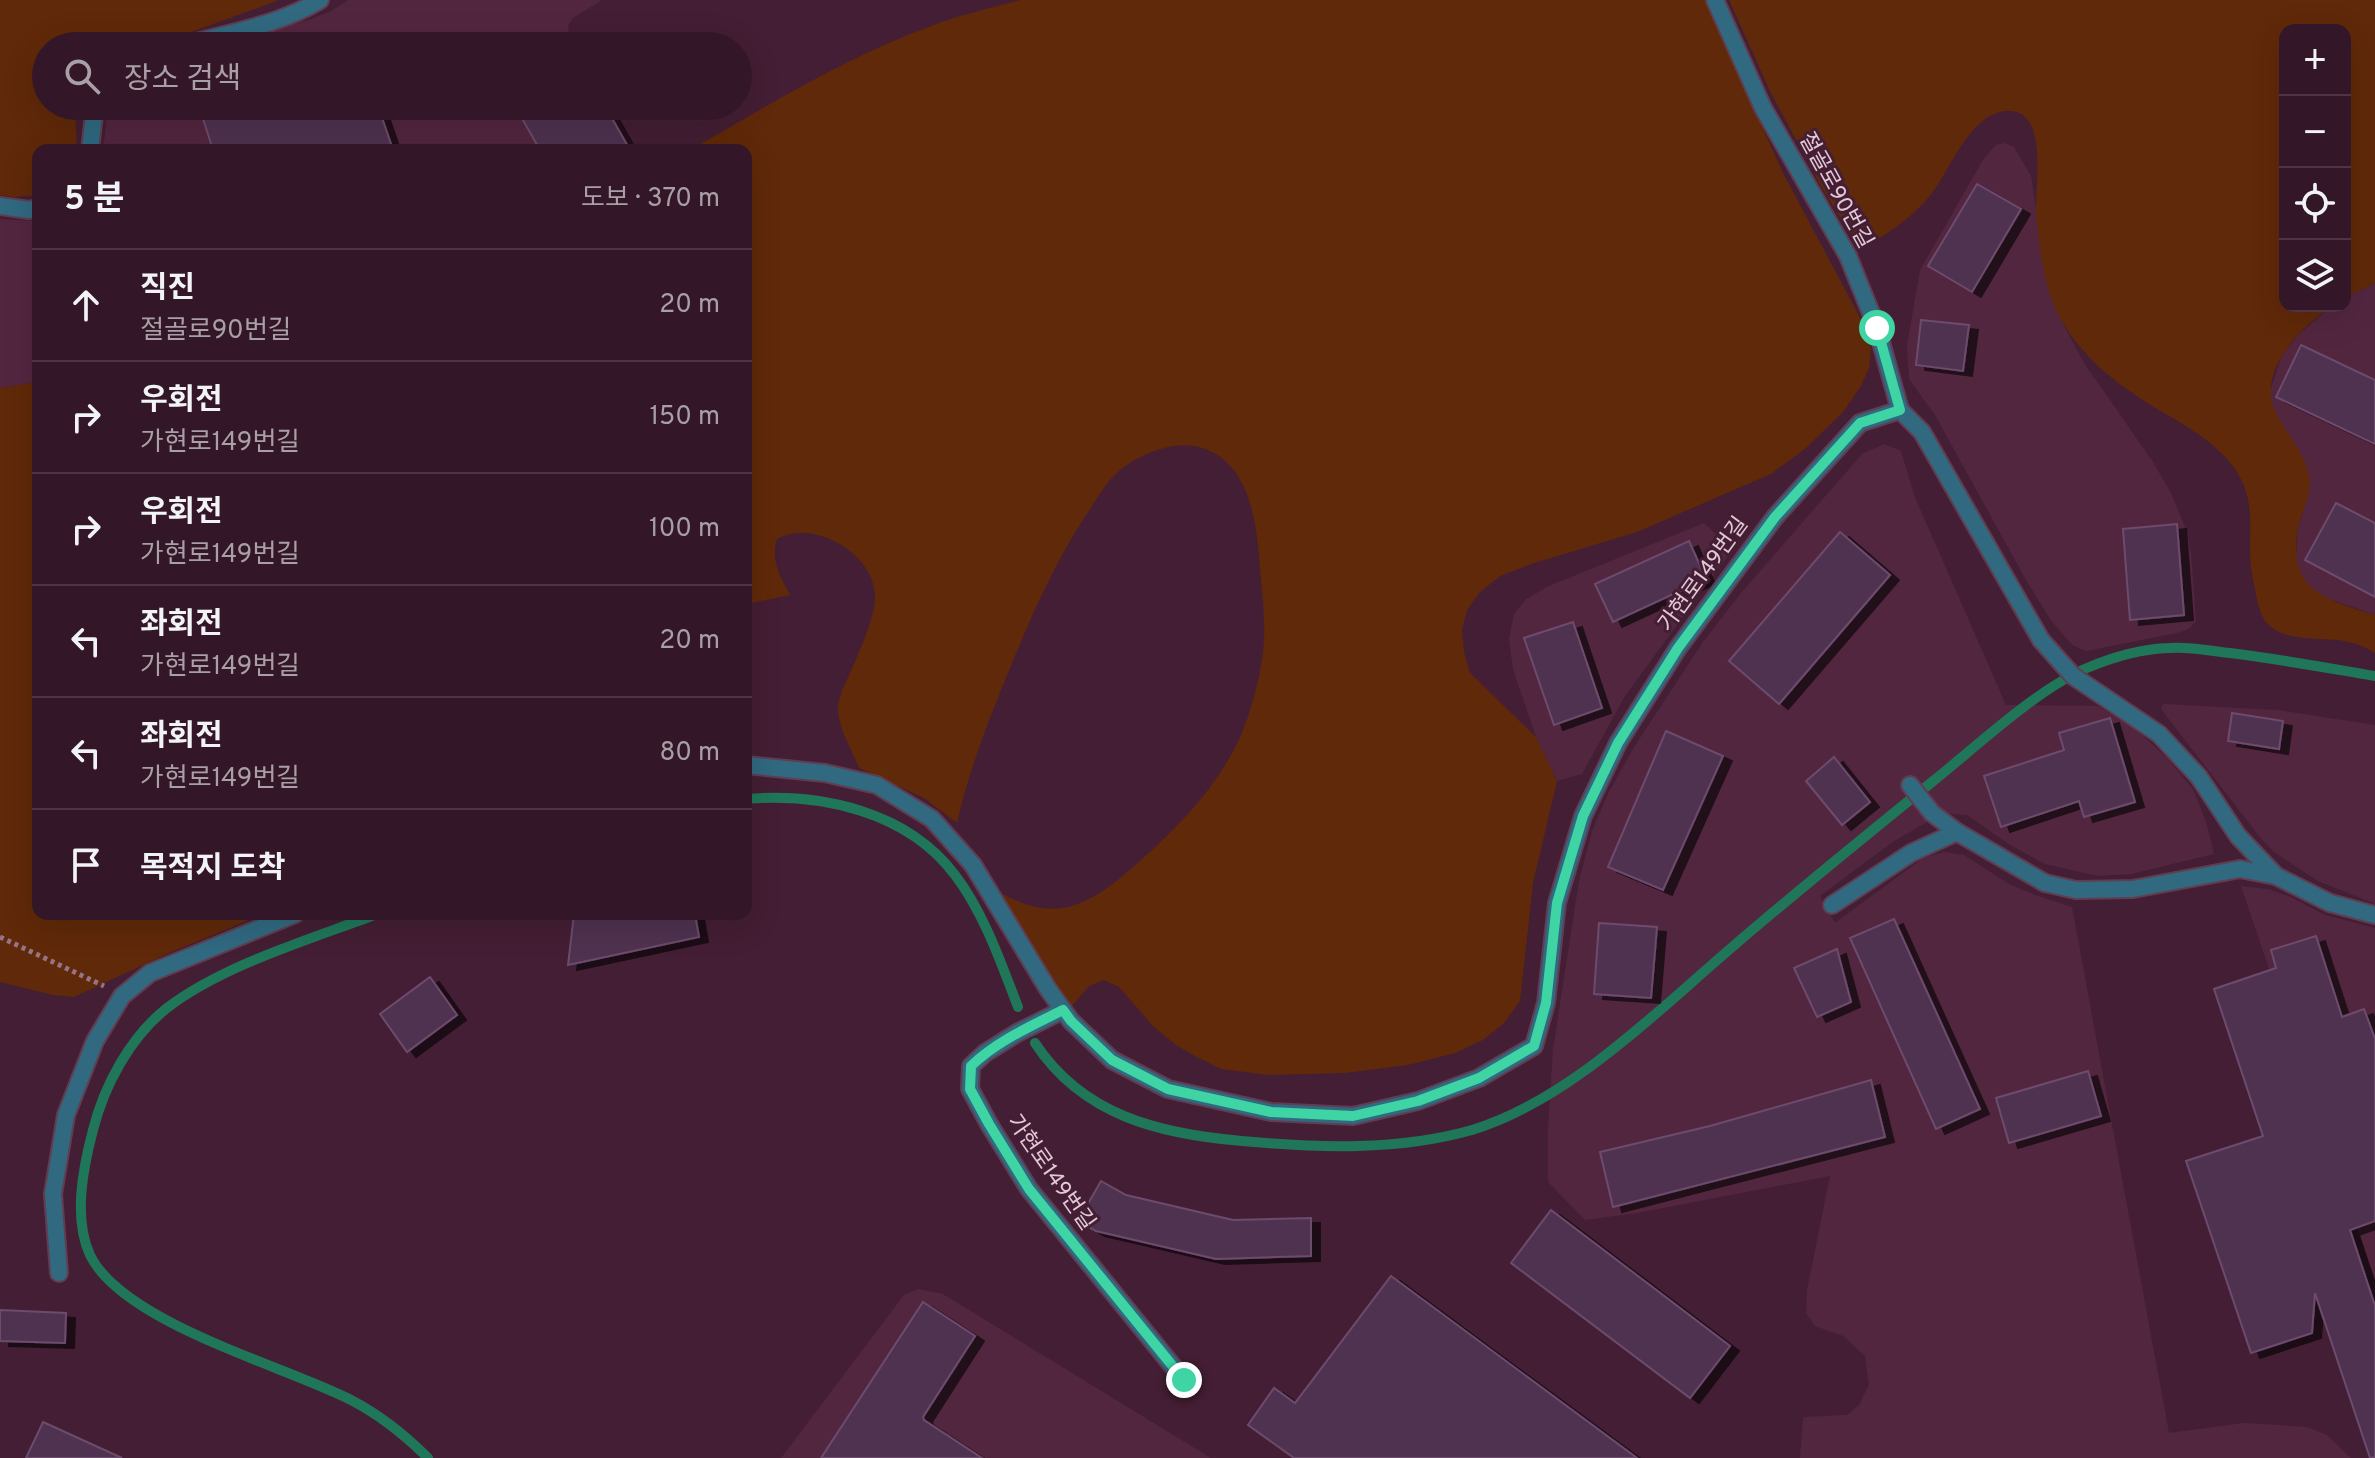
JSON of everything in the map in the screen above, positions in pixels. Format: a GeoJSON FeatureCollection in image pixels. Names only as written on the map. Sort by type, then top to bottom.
{"type":"FeatureCollection","features":[{"type":"Feature","properties":{"kind":"lane"},"geometry":{"type":"LineString","coordinates":[[228,32],[308,8],[320,0]]}},
{"type":"Feature","properties":{"kind":"lane","name":"절골로90번길"},"geometry":{"type":"LineString","coordinates":[[1715,0],[1763,108],[1848,256],[1877,328],[1900,410]]}},
{"type":"Feature","properties":{"kind":"lane"},"geometry":{"type":"LineString","coordinates":[[91,144],[93,120]]}},
{"type":"Feature","properties":{"kind":"lane"},"geometry":{"type":"LineString","coordinates":[[0,206],[32,209]]}},
{"type":"Feature","properties":{"kind":"lane"},"geometry":{"type":"LineString","coordinates":[[1900,410],[1922,432],[2041,640],[2073,676],[2159,734],[2199,777],[2238,836],[2276,876]]}},
{"type":"Feature","properties":{"kind":"lane","name":"가현로149번길"},"geometry":{"type":"LineString","coordinates":[[752,766],[825,773],[877,785],[932,819],[973,865],[1071,1021],[1112,1060],[1168,1089],[1271,1112],[1353,1116],[1418,1101],[1479,1078],[1534,1046],[1546,1003],[1557,903],[1583,816],[1618,743],[1678,648],[1775,517],[1860,423],[1900,410]]}},
{"type":"Feature","properties":{"kind":"lane"},"geometry":{"type":"LineString","coordinates":[[1910,785],[1932,813],[1957,832],[2045,883],[2076,890],[2133,889],[2240,869],[2276,876],[2330,903],[2375,915]]}},
{"type":"Feature","properties":{"kind":"lane"},"geometry":{"type":"LineString","coordinates":[[1832,905],[1911,853],[1957,832]]}},
{"type":"Feature","properties":{"kind":"lane"},"geometry":{"type":"LineString","coordinates":[[59,1273],[53,1194],[66,1115],[95,1041],[122,996],[150,973],[280,920]]}},
{"type":"Feature","properties":{"kind":"lane","name":"가현로149번길"},"geometry":{"type":"LineString","coordinates":[[1063,1010],[985,1053],[971,1066],[970,1089],[1029,1189],[1184,1380]]}},
{"type":"Feature","properties":{"kind":"path"},"geometry":{"type":"LineString","coordinates":[[0,937],[122,996]]}},
{"type":"Feature","properties":{"kind":"shaded area"},"geometry":{"type":"Polygon","coordinates":[[[0,0],[279,0],[191,32],[32,32],[32,120],[76,120],[77,144],[32,144],[32,196],[0,195],[0,0]]]}},
{"type":"Feature","properties":{"kind":"shaded area"},"geometry":{"type":"Polygon","coordinates":[[[348,0],[602,0],[573,18],[568,25],[569,32],[266,32],[331,11],[348,0]]]}},
{"type":"Feature","properties":{"kind":"shaded area"},"geometry":{"type":"Polygon","coordinates":[[[1021,0],[1705,0],[1783,173],[1864,325],[1871,350],[1869,368],[1843,412],[1806,448],[1771,474],[1637,532],[1500,576],[1479,593],[1467,610],[1462,630],[1470,673],[1536,737],[1557,781],[1533,883],[1520,1001],[1504,1023],[1483,1040],[1455,1053],[1408,1065],[1344,1073],[1269,1075],[1221,1069],[1176,1045],[1154,1027],[1119,987],[1104,980],[1089,986],[1071,1007],[1039,970],[1012,924],[1003,894],[1024,904],[1060,908],[1077,904],[1109,887],[1157,846],[1188,814],[1216,780],[1238,742],[1252,705],[1260,670],[1264,643],[1263,607],[1258,542],[1250,502],[1232,468],[1218,455],[1189,445],[1154,451],[1124,467],[1103,490],[1061,557],[1031,618],[984,733],[957,823],[924,798],[859,768],[843,732],[838,710],[840,698],[867,632],[875,600],[873,584],[855,555],[825,537],[808,533],[777,539],[775,560],[790,595],[752,603],[752,144],[701,144],[743,120],[752,120],[752,115],[865,54],[973,12],[1021,0]]]}},
{"type":"Feature","properties":{"kind":"shaded area"},"geometry":{"type":"Polygon","coordinates":[[[1729,0],[2375,0],[2375,283],[2351,295],[2351,24],[2279,24],[2279,312],[2324,312],[2307,326],[2284,353],[2271,383],[2271,399],[2277,415],[2302,455],[2310,481],[2298,528],[2298,566],[2304,579],[2326,597],[2375,615],[2375,653],[2343,641],[2284,634],[2266,622],[2252,573],[2247,496],[2232,465],[2206,440],[2104,371],[2064,325],[2048,288],[2042,259],[2036,210],[2037,150],[2034,134],[2029,122],[2020,113],[2007,111],[1982,121],[1972,131],[1926,201],[1912,215],[1871,243],[1851,235],[1770,91],[1729,0]]]}},
{"type":"Feature","properties":{"kind":"shaded area"},"geometry":{"type":"Polygon","coordinates":[[[106,120],[619,120],[633,144],[104,144],[106,120]]]}},
{"type":"Feature","properties":{"kind":"shaded area"},"geometry":{"type":"Polygon","coordinates":[[[2005,143],[2014,147],[2031,176],[2048,288],[2060,318],[2084,363],[2153,462],[2171,493],[2187,532],[2196,621],[2181,632],[2086,651],[2072,645],[2050,619],[2026,580],[1935,415],[1909,379],[1907,345],[1920,270],[1984,158],[1996,145],[2005,143]]]}},
{"type":"Feature","properties":{"kind":"shaded area"},"geometry":{"type":"Polygon","coordinates":[[[0,219],[32,221],[32,383],[0,388],[0,219]]]}},
{"type":"Feature","properties":{"kind":"shaded area"},"geometry":{"type":"Polygon","coordinates":[[[2375,283],[2375,615],[2321,596],[2306,585],[2298,570],[2298,527],[2308,496],[2304,461],[2275,413],[2269,394],[2282,355],[2299,334],[2325,312],[2351,312],[2351,295],[2375,283]]]}},
{"type":"Feature","properties":{"kind":"shaded area"},"geometry":{"type":"Polygon","coordinates":[[[32,383],[32,920],[249,920],[74,997],[0,982],[0,388],[32,383]]]}},
{"type":"Feature","properties":{"kind":"shaded area"},"geometry":{"type":"Polygon","coordinates":[[[1884,444],[1901,451],[1914,495],[2006,705],[2098,706],[2138,731],[2167,758],[2193,789],[2214,854],[2131,874],[2098,876],[2045,864],[2010,845],[1967,815],[1943,813],[1894,841],[1820,896],[1835,923],[1923,858],[1944,852],[1964,855],[2009,884],[2072,907],[2169,1433],[2244,1423],[2307,1427],[2327,1435],[2351,1458],[1800,1458],[1803,1417],[1847,1415],[1859,1405],[1869,1385],[1865,1356],[1843,1336],[1815,1326],[1806,1313],[1807,1290],[1830,1176],[1585,1220],[1548,1182],[1553,1049],[1579,881],[1592,831],[1609,792],[1634,747],[1703,642],[1741,593],[1862,454],[1884,444]]]}},
{"type":"Feature","properties":{"kind":"shaded area"},"geometry":{"type":"Polygon","coordinates":[[[1704,523],[1732,550],[1625,696],[1582,774],[1557,781],[1536,737],[1513,669],[1509,639],[1514,614],[1526,599],[1549,586],[1704,523]]]}},
{"type":"Feature","properties":{"kind":"shaded area"},"geometry":{"type":"Polygon","coordinates":[[[2163,704],[2278,710],[2375,725],[2375,904],[2316,880],[2274,852],[2161,709],[2163,704]]]}},
{"type":"Feature","properties":{"kind":"shaded area"},"geometry":{"type":"Polygon","coordinates":[[[2241,886],[2267,889],[2291,897],[2325,915],[2375,928],[2375,1281],[2241,886]]]}},
{"type":"Feature","properties":{"kind":"shaded area"},"geometry":{"type":"Polygon","coordinates":[[[918,1289],[943,1294],[1211,1458],[781,1458],[904,1295],[918,1289]]]}},
{"type":"Feature","properties":{"kind":"building"},"geometry":{"type":"Polygon","coordinates":[[[203,120],[383,120],[391,144],[211,144],[203,120]]]}},
{"type":"Feature","properties":{"kind":"building"},"geometry":{"type":"Polygon","coordinates":[[[523,120],[613,120],[627,144],[537,144],[523,120]]]}},
{"type":"Feature","properties":{"kind":"building"},"geometry":{"type":"Polygon","coordinates":[[[1977,184],[2021,209],[1972,292],[1928,266],[1977,184]]]}},
{"type":"Feature","properties":{"kind":"building"},"geometry":{"type":"Polygon","coordinates":[[[1921,320],[1969,325],[1963,371],[1916,365],[1921,320]]]}},
{"type":"Feature","properties":{"kind":"building"},"geometry":{"type":"Polygon","coordinates":[[[2301,345],[2375,380],[2375,444],[2276,397],[2301,345]]]}},
{"type":"Feature","properties":{"kind":"building"},"geometry":{"type":"Polygon","coordinates":[[[2336,503],[2375,523],[2375,597],[2305,560],[2336,503]]]}},
{"type":"Feature","properties":{"kind":"building"},"geometry":{"type":"Polygon","coordinates":[[[2177,524],[2184,615],[2130,620],[2123,529],[2177,524]]]}},
{"type":"Feature","properties":{"kind":"building"},"geometry":{"type":"Polygon","coordinates":[[[1840,532],[1890,575],[1779,704],[1729,661],[1840,532]]]}},
{"type":"Feature","properties":{"kind":"building"},"geometry":{"type":"Polygon","coordinates":[[[1689,541],[1706,579],[1613,622],[1595,584],[1689,541]]]}},
{"type":"Feature","properties":{"kind":"building"},"geometry":{"type":"Polygon","coordinates":[[[1573,622],[1602,708],[1554,725],[1524,638],[1573,622]]]}},
{"type":"Feature","properties":{"kind":"building"},"geometry":{"type":"Polygon","coordinates":[[[2232,713],[2283,721],[2279,749],[2228,741],[2232,713]]]}},
{"type":"Feature","properties":{"kind":"building"},"geometry":{"type":"Polygon","coordinates":[[[2110,718],[2135,802],[2084,817],[2079,801],[2001,827],[1984,776],[2064,750],[2059,733],[2110,718]]]}},
{"type":"Feature","properties":{"kind":"building"},"geometry":{"type":"Polygon","coordinates":[[[1666,731],[1723,756],[1663,890],[1608,867],[1666,731]]]}},
{"type":"Feature","properties":{"kind":"building"},"geometry":{"type":"Polygon","coordinates":[[[1834,757],[1870,802],[1842,825],[1806,781],[1834,757]]]}},
{"type":"Feature","properties":{"kind":"building"},"geometry":{"type":"Polygon","coordinates":[[[1894,919],[1980,1109],[1936,1129],[1850,938],[1894,919]]]}},
{"type":"Feature","properties":{"kind":"building"},"geometry":{"type":"Polygon","coordinates":[[[573,920],[696,920],[699,937],[568,965],[573,920]]]}},
{"type":"Feature","properties":{"kind":"building"},"geometry":{"type":"Polygon","coordinates":[[[1599,923],[1657,927],[1651,998],[1594,994],[1599,923]]]}},
{"type":"Feature","properties":{"kind":"building"},"geometry":{"type":"Polygon","coordinates":[[[2316,936],[2342,1017],[2364,1009],[2375,1039],[2375,1221],[2350,1230],[2375,1306],[2375,1457],[2370,1458],[2315,1293],[2312,1333],[2251,1353],[2186,1161],[2263,1136],[2214,989],[2276,968],[2271,950],[2316,936]]]}},
{"type":"Feature","properties":{"kind":"building"},"geometry":{"type":"Polygon","coordinates":[[[1837,949],[1851,1002],[1817,1017],[1794,968],[1837,949]]]}},
{"type":"Feature","properties":{"kind":"building"},"geometry":{"type":"Polygon","coordinates":[[[430,977],[457,1015],[407,1052],[380,1014],[430,977]]]}},
{"type":"Feature","properties":{"kind":"building"},"geometry":{"type":"Polygon","coordinates":[[[2088,1071],[2101,1116],[2009,1143],[1996,1098],[2088,1071]]]}},
{"type":"Feature","properties":{"kind":"building"},"geometry":{"type":"Polygon","coordinates":[[[1871,1080],[1885,1137],[1613,1207],[1600,1152],[1710,1126],[1871,1080]]]}},
{"type":"Feature","properties":{"kind":"building"},"geometry":{"type":"Polygon","coordinates":[[[1101,1181],[1126,1195],[1233,1220],[1311,1218],[1311,1256],[1216,1259],[1096,1231],[1078,1221],[1101,1181]]]}},
{"type":"Feature","properties":{"kind":"building"},"geometry":{"type":"Polygon","coordinates":[[[1551,1210],[1730,1346],[1690,1398],[1511,1263],[1551,1210]]]}},
{"type":"Feature","properties":{"kind":"building"},"geometry":{"type":"Polygon","coordinates":[[[1391,1276],[1637,1458],[1294,1458],[1248,1425],[1274,1388],[1295,1403],[1391,1276]]]}},
{"type":"Feature","properties":{"kind":"building"},"geometry":{"type":"Polygon","coordinates":[[[923,1302],[975,1336],[923,1417],[924,1420],[982,1458],[821,1458],[923,1302]]]}},
{"type":"Feature","properties":{"kind":"building"},"geometry":{"type":"Polygon","coordinates":[[[0,1310],[66,1313],[65,1343],[0,1341],[0,1310]]]}},
{"type":"Feature","properties":{"kind":"building"},"geometry":{"type":"Polygon","coordinates":[[[43,1422],[122,1458],[26,1458],[43,1422]]]}},
{"type":"Feature","properties":{"kind":"waterway"},"geometry":{"type":"LineString","coordinates":[[1035,1043],[1054,1068],[1100,1104],[1126,1117],[1182,1133],[1271,1143],[1358,1146],[1416,1142],[1472,1130],[1508,1117],[1542,1098],[1609,1053],[1987,736],[2068,677],[2127,654],[2177,648],[2248,655],[2375,676]]}},
{"type":"Feature","properties":{"kind":"waterway"},"geometry":{"type":"LineString","coordinates":[[752,799],[804,799],[832,804],[888,821],[913,835],[955,875],[975,905],[1018,1007]]}},
{"type":"Feature","properties":{"kind":"waterway"},"geometry":{"type":"LineString","coordinates":[[360,920],[296,943],[214,979],[167,1008],[141,1033],[120,1063],[98,1113],[83,1176],[82,1225],[90,1255],[108,1279],[135,1302],[208,1340],[351,1400],[392,1426],[428,1458]]}},
{"type":"Feature","properties":{"kind":"route"},"geometry":{"type":"LineString","coordinates":[[1184,1380],[1029,1189],[970,1089],[971,1066],[985,1053],[1017,1033],[1063,1010],[1112,1060],[1168,1089],[1271,1112],[1353,1116],[1418,1101],[1479,1078],[1534,1046],[1546,1003],[1557,903],[1583,816],[1618,743],[1678,648],[1775,517],[1860,423],[1900,410],[1877,328]]}}]}
